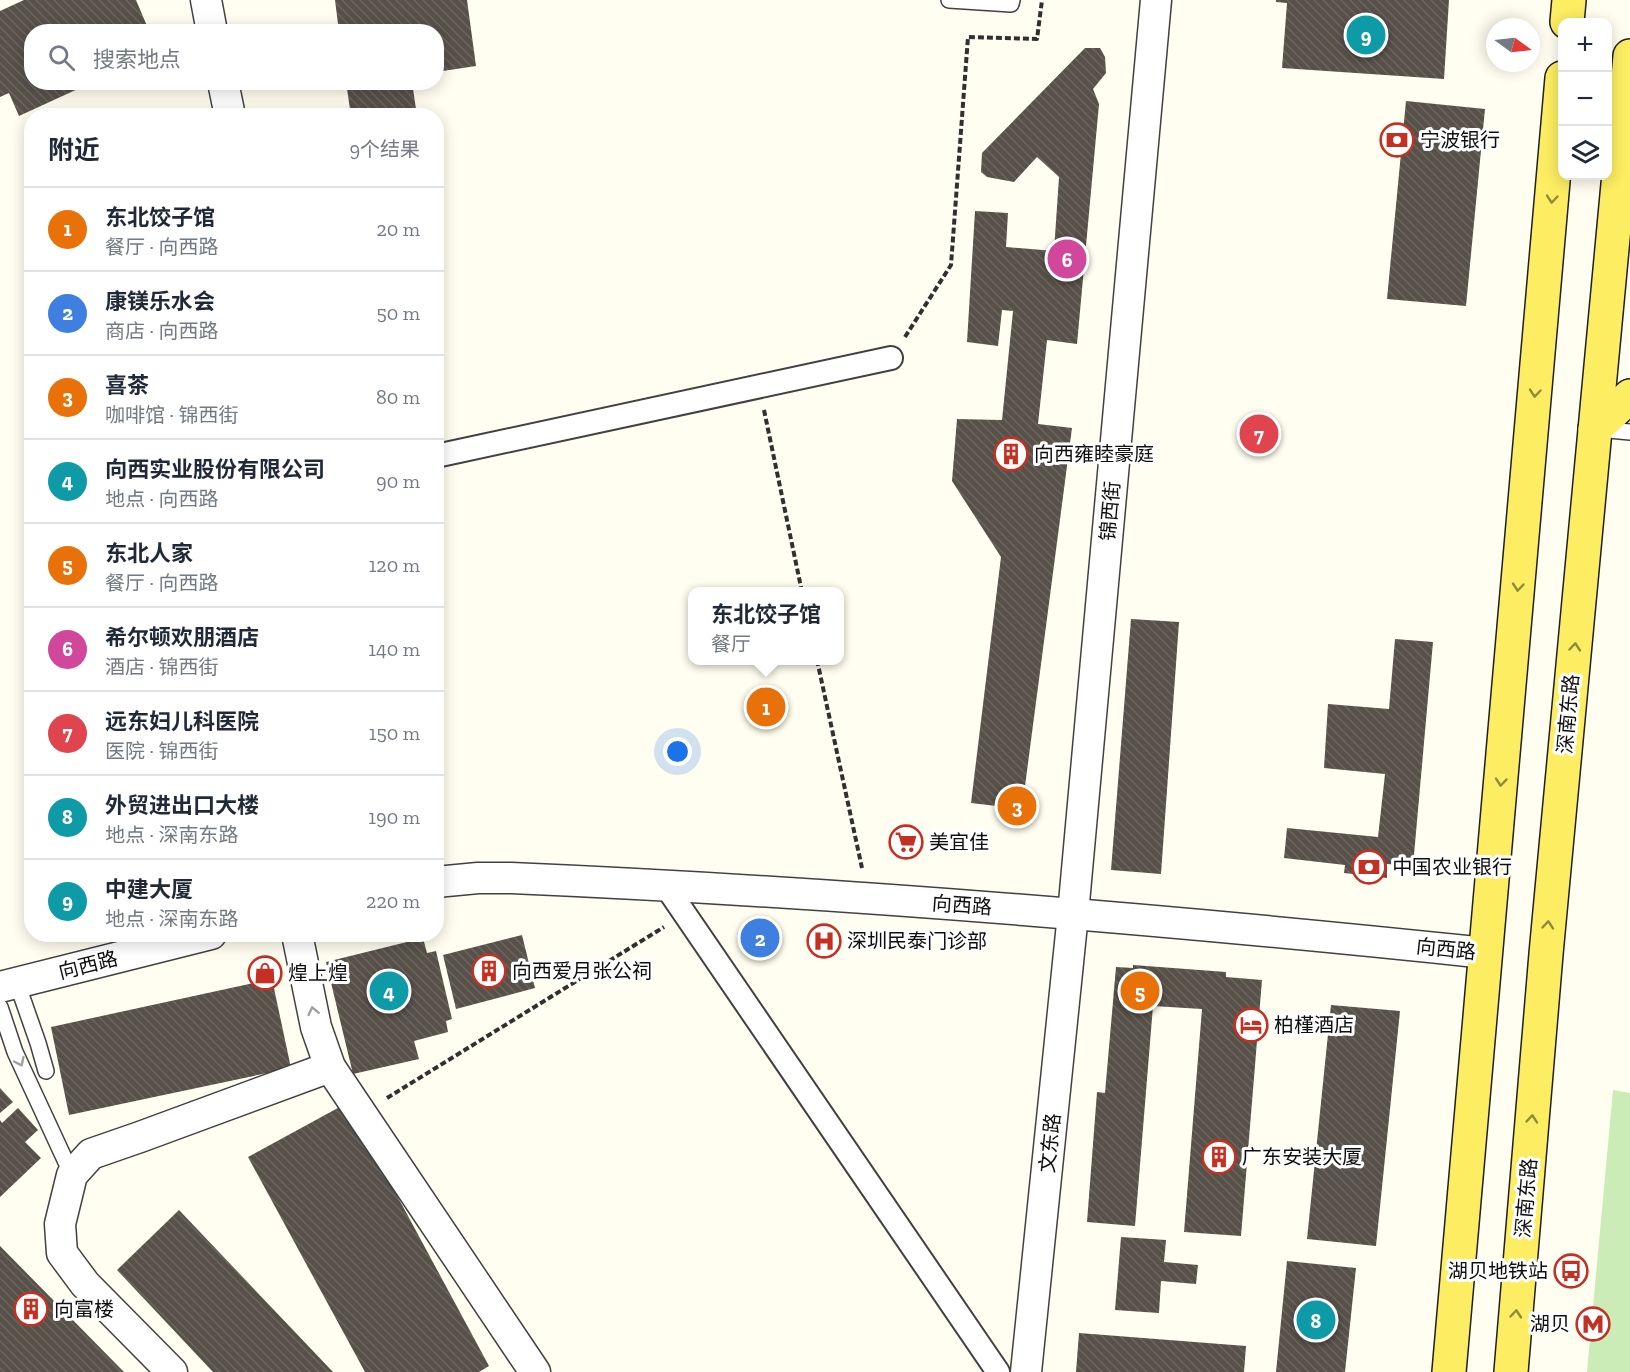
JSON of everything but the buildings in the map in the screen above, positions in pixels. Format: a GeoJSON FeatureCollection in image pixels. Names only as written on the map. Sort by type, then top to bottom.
{"type":"FeatureCollection","features":[{"type":"Feature","properties":{"kind":"main road"},"geometry":{"type":"LineString","coordinates":[[1567,18],[1569,0]]}},
{"type":"Feature","properties":{"kind":"main road","name":"深南东路"},"geometry":{"type":"LineString","coordinates":[[1511,1372],[1546,954],[1630,56]]}},
{"type":"Feature","properties":{"kind":"main road"},"geometry":{"type":"LineString","coordinates":[[1449,1372],[1559,126]]}},
{"type":"Feature","properties":{"kind":"main road"},"geometry":{"type":"LineString","coordinates":[[1595,429],[1630,396]]}},
{"type":"Feature","properties":{"kind":"street"},"geometry":{"type":"LineString","coordinates":[[206,0],[210,24]]}},
{"type":"Feature","properties":{"kind":"street","name":"锦西街"},"geometry":{"type":"LineString","coordinates":[[1073,914],[1156,0]]}},
{"type":"Feature","properties":{"kind":"street"},"geometry":{"type":"LineString","coordinates":[[225,90],[228,108]]}},
{"type":"Feature","properties":{"kind":"street"},"geometry":{"type":"LineString","coordinates":[[444,454],[891,358]]}},
{"type":"Feature","properties":{"kind":"street","name":"向西路"},"geometry":{"type":"LineString","coordinates":[[444,881],[511,878],[868,898],[1073,914],[1486,953]]}},
{"type":"Feature","properties":{"kind":"street"},"geometry":{"type":"LineString","coordinates":[[665,885],[998,1372]]}},
{"type":"Feature","properties":{"kind":"street","name":"文东路"},"geometry":{"type":"LineString","coordinates":[[1026,1372],[1073,914]]}},
{"type":"Feature","properties":{"kind":"street","name":"向西路"},"geometry":{"type":"LineString","coordinates":[[9,985],[179,942]]}},
{"type":"Feature","properties":{"kind":"street"},"geometry":{"type":"LineString","coordinates":[[299,942],[316,1027],[330,1067],[535,1372]]}},
{"type":"Feature","properties":{"kind":"street"},"geometry":{"type":"LineString","coordinates":[[172,1372],[85,1284],[62,1253],[60,1224],[72,1176],[91,1154],[330,1067]]}},
{"type":"Feature","properties":{"kind":"lane"},"geometry":{"type":"LineString","coordinates":[[949,0],[1011,4],[1012,0]]}},
{"type":"Feature","properties":{"kind":"lane"},"geometry":{"type":"LineString","coordinates":[[1595,429],[1630,432]]}},
{"type":"Feature","properties":{"kind":"lane"},"geometry":{"type":"LineString","coordinates":[[9,985],[38,1043],[46,1071]]}},
{"type":"Feature","properties":{"kind":"lane"},"geometry":{"type":"LineString","coordinates":[[0,1007],[15,1052],[72,1176]]}},
{"type":"Feature","properties":{"kind":"path"},"geometry":{"type":"LineString","coordinates":[[891,358],[951,265],[968,37],[1038,39],[1042,0]]}},
{"type":"Feature","properties":{"kind":"path"},"geometry":{"type":"LineString","coordinates":[[758,386],[801,587]]}},
{"type":"Feature","properties":{"kind":"path"},"geometry":{"type":"LineString","coordinates":[[818,665],[868,898]]}},
{"type":"Feature","properties":{"kind":"path"},"geometry":{"type":"LineString","coordinates":[[362,1114],[685,914]]}},
{"type":"Feature","properties":{"kind":"green space"},"geometry":{"type":"Polygon","coordinates":[[[1613,1090],[1630,1093],[1630,1372],[1587,1372],[1613,1090]]]}},
{"type":"Feature","properties":{"kind":"place","name":"中建大厦"},"geometry":{"type":"Point","coordinates":[1366,35]}},
{"type":"Feature","properties":{"kind":"place","name":"宁波银行"},"geometry":{"type":"Point","coordinates":[1397,140]}},
{"type":"Feature","properties":{"kind":"place","name":"希尔顿欢朋酒店"},"geometry":{"type":"Point","coordinates":[1067,259]}},
{"type":"Feature","properties":{"kind":"place","name":"远东妇儿科医院"},"geometry":{"type":"Point","coordinates":[1259,434]}},
{"type":"Feature","properties":{"kind":"place","name":"向西雍睦豪庭"},"geometry":{"type":"Point","coordinates":[1011,454]}},
{"type":"Feature","properties":{"kind":"place","name":"东北饺子馆"},"geometry":{"type":"Point","coordinates":[766,707]}},
{"type":"Feature","properties":{"kind":"place","name":"喜茶"},"geometry":{"type":"Point","coordinates":[1017,806]}},
{"type":"Feature","properties":{"kind":"place","name":"美宜佳"},"geometry":{"type":"Point","coordinates":[906,842]}},
{"type":"Feature","properties":{"kind":"place","name":"中国农业银行"},"geometry":{"type":"Point","coordinates":[1369,867]}},
{"type":"Feature","properties":{"kind":"place","name":"康镁乐水会"},"geometry":{"type":"Point","coordinates":[760,938]}},
{"type":"Feature","properties":{"kind":"place","name":"深圳民泰门诊部"},"geometry":{"type":"Point","coordinates":[824,941]}},
{"type":"Feature","properties":{"kind":"place","name":"向西爱月张公祠"},"geometry":{"type":"Point","coordinates":[489,971]}},
{"type":"Feature","properties":{"kind":"place","name":"煌上煌"},"geometry":{"type":"Point","coordinates":[265,973]}},
{"type":"Feature","properties":{"kind":"place","name":"向西实业股份有限公司"},"geometry":{"type":"Point","coordinates":[389,991]}},
{"type":"Feature","properties":{"kind":"place","name":"东北人家"},"geometry":{"type":"Point","coordinates":[1140,991]}},
{"type":"Feature","properties":{"kind":"place","name":"柏槿酒店"},"geometry":{"type":"Point","coordinates":[1251,1025]}},
{"type":"Feature","properties":{"kind":"place","name":"广东安装大厦"},"geometry":{"type":"Point","coordinates":[1219,1157]}},
{"type":"Feature","properties":{"kind":"place","name":"湖贝地铁站"},"geometry":{"type":"Point","coordinates":[1571,1271]}},
{"type":"Feature","properties":{"kind":"place","name":"向富楼"},"geometry":{"type":"Point","coordinates":[31,1309]}},
{"type":"Feature","properties":{"kind":"place","name":"外贸进出口大楼"},"geometry":{"type":"Point","coordinates":[1316,1320]}},
{"type":"Feature","properties":{"kind":"place","name":"湖贝"},"geometry":{"type":"Point","coordinates":[1593,1324]}}]}
